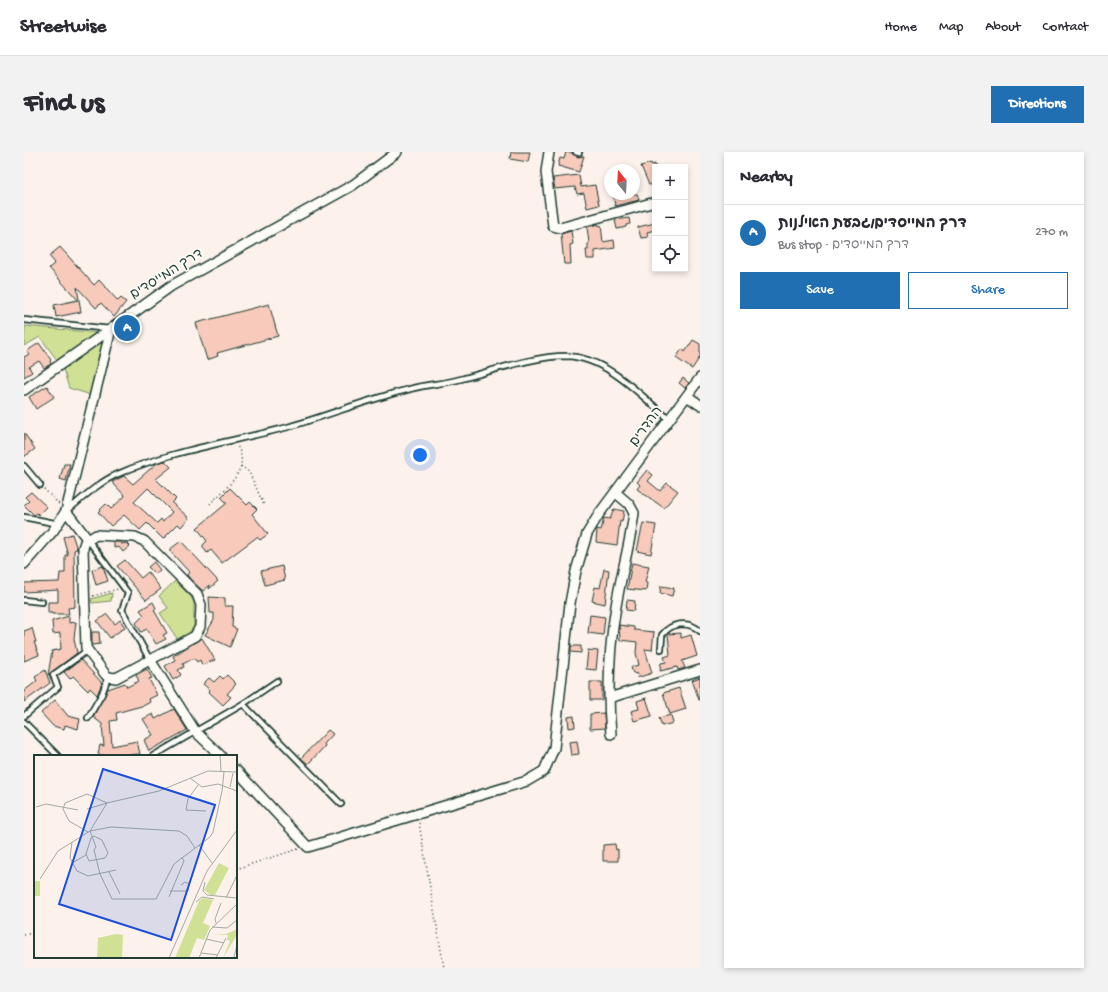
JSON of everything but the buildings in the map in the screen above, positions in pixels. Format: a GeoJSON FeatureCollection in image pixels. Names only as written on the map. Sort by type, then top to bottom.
{"type":"FeatureCollection","features":[{"type":"Feature","properties":{"kind":"street","name":"דרך המייסדים"},"geometry":{"type":"LineString","coordinates":[[24,390],[171,286],[353,185],[397,152]]}},
{"type":"Feature","properties":{"kind":"street"},"geometry":{"type":"LineString","coordinates":[[549,152],[546,172],[553,226],[560,228],[652,203]]}},
{"type":"Feature","properties":{"kind":"street"},"geometry":{"type":"LineString","coordinates":[[24,564],[59,524],[66,511],[111,329]]}},
{"type":"Feature","properties":{"kind":"street","name":"ההדרים"},"geometry":{"type":"LineString","coordinates":[[308,846],[527,781],[544,771],[554,748],[565,634],[576,571],[587,534],[599,514],[700,378]]}},
{"type":"Feature","properties":{"kind":"street"},"geometry":{"type":"LineString","coordinates":[[688,396],[700,405]]}},
{"type":"Feature","properties":{"kind":"street"},"geometry":{"type":"LineString","coordinates":[[611,734],[609,663],[616,606],[634,513],[629,504],[616,493]]}},
{"type":"Feature","properties":{"kind":"street"},"geometry":{"type":"LineString","coordinates":[[66,511],[88,540]]}},
{"type":"Feature","properties":{"kind":"street"},"geometry":{"type":"LineString","coordinates":[[96,534],[140,538],[150,546],[197,594],[201,605],[198,632],[195,636],[123,676],[116,678],[108,677],[88,650],[84,598],[83,548],[88,540],[96,534]]}},
{"type":"Feature","properties":{"kind":"street"},"geometry":{"type":"LineString","coordinates":[[150,660],[195,731],[220,755]]}},
{"type":"Feature","properties":{"kind":"street"},"geometry":{"type":"LineString","coordinates":[[609,698],[700,670]]}},
{"type":"Feature","properties":{"kind":"street"},"geometry":{"type":"LineString","coordinates":[[237,771],[308,846]]}},
{"type":"Feature","properties":{"kind":"lane"},"geometry":{"type":"LineString","coordinates":[[24,320],[111,329]]}},
{"type":"Feature","properties":{"kind":"lane"},"geometry":{"type":"LineString","coordinates":[[66,511],[98,486],[117,474],[171,456],[288,426],[410,388],[449,382],[506,366],[567,356],[581,359],[603,367],[670,420]]}},
{"type":"Feature","properties":{"kind":"lane"},"geometry":{"type":"LineString","coordinates":[[24,466],[40,485]]}},
{"type":"Feature","properties":{"kind":"lane"},"geometry":{"type":"LineString","coordinates":[[24,517],[59,524]]}},
{"type":"Feature","properties":{"kind":"lane"},"geometry":{"type":"LineString","coordinates":[[88,540],[128,593],[122,610],[150,660]]}},
{"type":"Feature","properties":{"kind":"lane"},"geometry":{"type":"LineString","coordinates":[[24,600],[42,602]]}},
{"type":"Feature","properties":{"kind":"lane"},"geometry":{"type":"LineString","coordinates":[[661,650],[662,635],[673,624],[680,623],[700,631]]}},
{"type":"Feature","properties":{"kind":"lane"},"geometry":{"type":"LineString","coordinates":[[24,716],[58,687],[53,675],[88,650]]}},
{"type":"Feature","properties":{"kind":"lane"},"geometry":{"type":"LineString","coordinates":[[88,718],[102,694],[108,677]]}},
{"type":"Feature","properties":{"kind":"lane"},"geometry":{"type":"LineString","coordinates":[[155,755],[243,704],[276,681]]}},
{"type":"Feature","properties":{"kind":"lane"},"geometry":{"type":"LineString","coordinates":[[243,704],[341,804]]}},
{"type":"Feature","properties":{"kind":"lane"},"geometry":{"type":"LineString","coordinates":[[24,722],[57,755]]}},
{"type":"Feature","properties":{"kind":"path"},"geometry":{"type":"LineString","coordinates":[[210,504],[238,475],[241,466],[240,451],[231,440]]}},
{"type":"Feature","properties":{"kind":"path"},"geometry":{"type":"LineString","coordinates":[[241,466],[249,472],[264,505]]}},
{"type":"Feature","properties":{"kind":"path"},"geometry":{"type":"LineString","coordinates":[[40,485],[66,511]]}},
{"type":"Feature","properties":{"kind":"path"},"geometry":{"type":"LineString","coordinates":[[84,598],[124,588]]}},
{"type":"Feature","properties":{"kind":"path"},"geometry":{"type":"LineString","coordinates":[[418,813],[444,968]]}},
{"type":"Feature","properties":{"kind":"path"},"geometry":{"type":"LineString","coordinates":[[237,869],[308,846]]}},
{"type":"Feature","properties":{"kind":"path"},"geometry":{"type":"LineString","coordinates":[[24,935],[34,932]]}},
{"type":"Feature","properties":{"kind":"green space"},"geometry":{"type":"Polygon","coordinates":[[[25,326],[99,333],[57,360],[40,337],[24,346],[25,326]]]}},
{"type":"Feature","properties":{"kind":"green space"},"geometry":{"type":"Polygon","coordinates":[[[104,340],[91,395],[69,388],[63,369],[104,340]]]}},
{"type":"Feature","properties":{"kind":"green space"},"geometry":{"type":"Polygon","coordinates":[[[175,581],[191,597],[194,603],[194,627],[188,634],[178,640],[160,613],[168,608],[159,596],[175,581]]]}},
{"type":"Feature","properties":{"kind":"green space"},"geometry":{"type":"Polygon","coordinates":[[[112,593],[111,601],[92,603],[91,599],[112,593]]]}},
{"type":"Feature","properties":{"kind":"place","name":"דרך המייסדים/גבעת האילנות"},"geometry":{"type":"Point","coordinates":[127,328]}}]}
